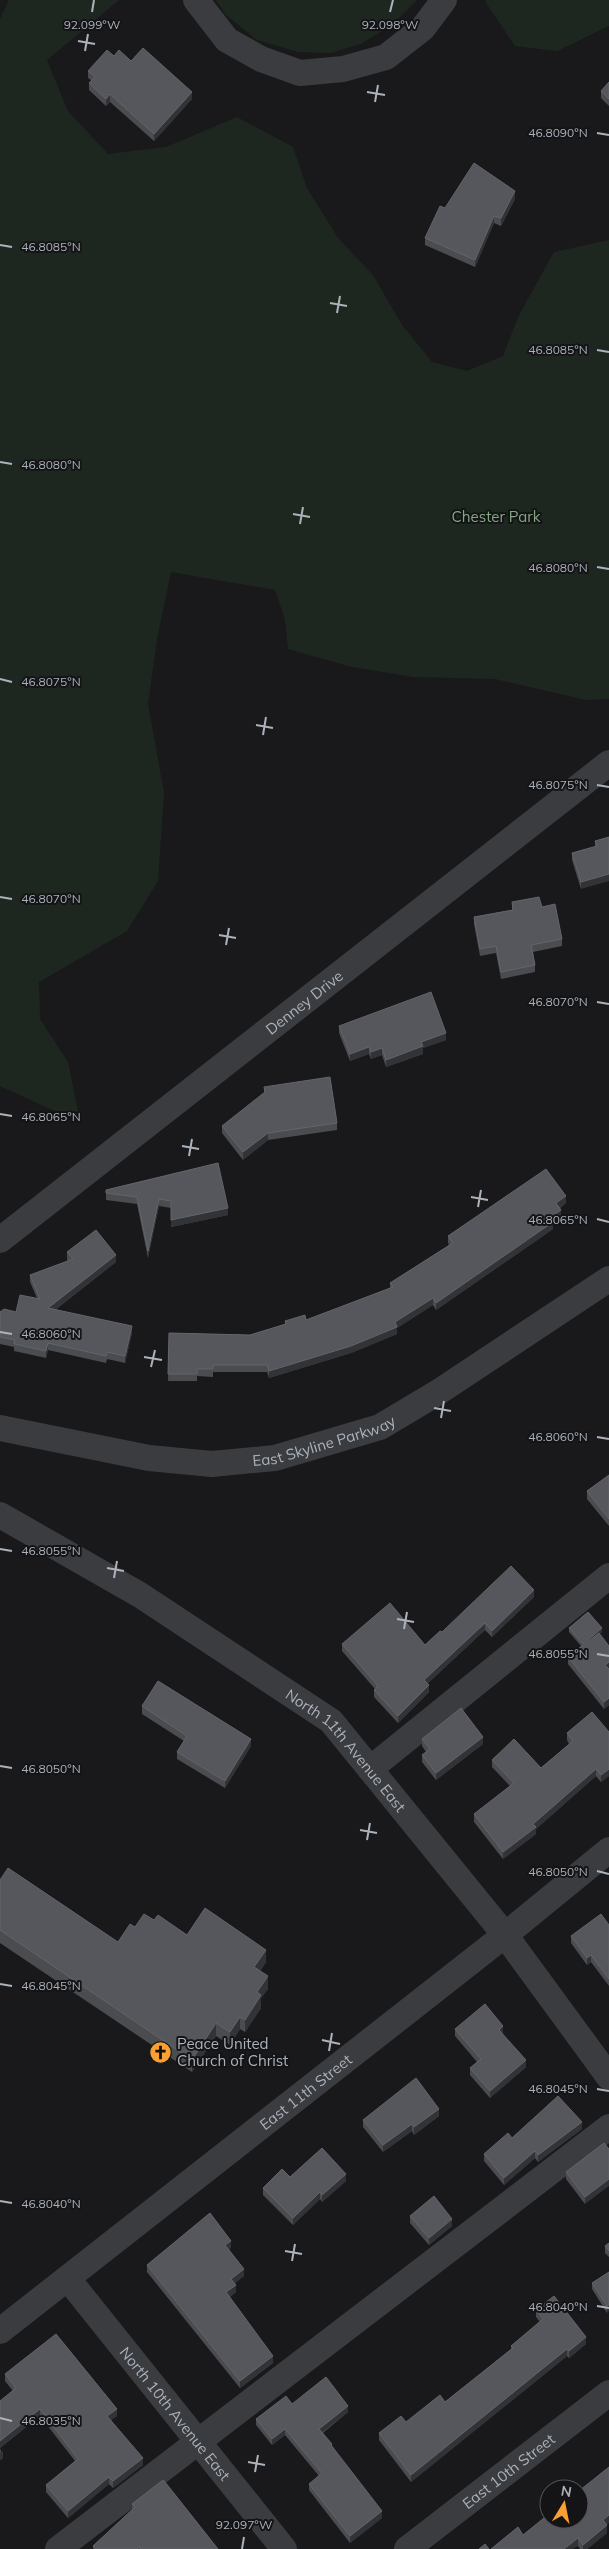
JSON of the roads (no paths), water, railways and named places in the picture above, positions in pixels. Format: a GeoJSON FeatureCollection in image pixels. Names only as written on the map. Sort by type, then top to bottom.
{"type":"FeatureCollection","features":[{"type":"Feature","properties":{"kind":"street"},"geometry":{"type":"LineString","coordinates":[[196,0],[227,40],[261,58],[300,73],[343,69],[386,57],[423,28],[444,0]]}},
{"type":"Feature","properties":{"kind":"street","name":"Denney Drive"},"geometry":{"type":"LineString","coordinates":[[0,1240],[609,763]]}},
{"type":"Feature","properties":{"kind":"street","name":"East Skyline Parkway"},"geometry":{"type":"LineString","coordinates":[[0,1428],[149,1458],[212,1464],[275,1458],[380,1427],[445,1388],[609,1279]]}},
{"type":"Feature","properties":{"kind":"street","name":"North 11th Avenue East"},"geometry":{"type":"LineString","coordinates":[[0,1514],[140,1594],[331,1721],[505,1935],[609,2077]]}},
{"type":"Feature","properties":{"kind":"street"},"geometry":{"type":"LineString","coordinates":[[370,1769],[609,1576]]}},
{"type":"Feature","properties":{"kind":"street","name":"East 11th Street"},"geometry":{"type":"LineString","coordinates":[[0,2331],[505,1935],[609,1850]]}},
{"type":"Feature","properties":{"kind":"street"},"geometry":{"type":"LineString","coordinates":[[58,2549],[609,2127]]}},
{"type":"Feature","properties":{"kind":"street","name":"North 10th Avenue East"},"geometry":{"type":"LineString","coordinates":[[68,2279],[284,2549]]}},
{"type":"Feature","properties":{"kind":"street","name":"East 10th Street"},"geometry":{"type":"LineString","coordinates":[[406,2549],[609,2393]]}},
{"type":"Feature","properties":{"kind":"place","name":"Peace United Church of Christ"},"geometry":{"type":"Point","coordinates":[161,2052]}},
{"type":"Feature","properties":{"kind":"park label","name":"Chester Park"},"geometry":{"type":"Point","coordinates":[496,516]}}]}
